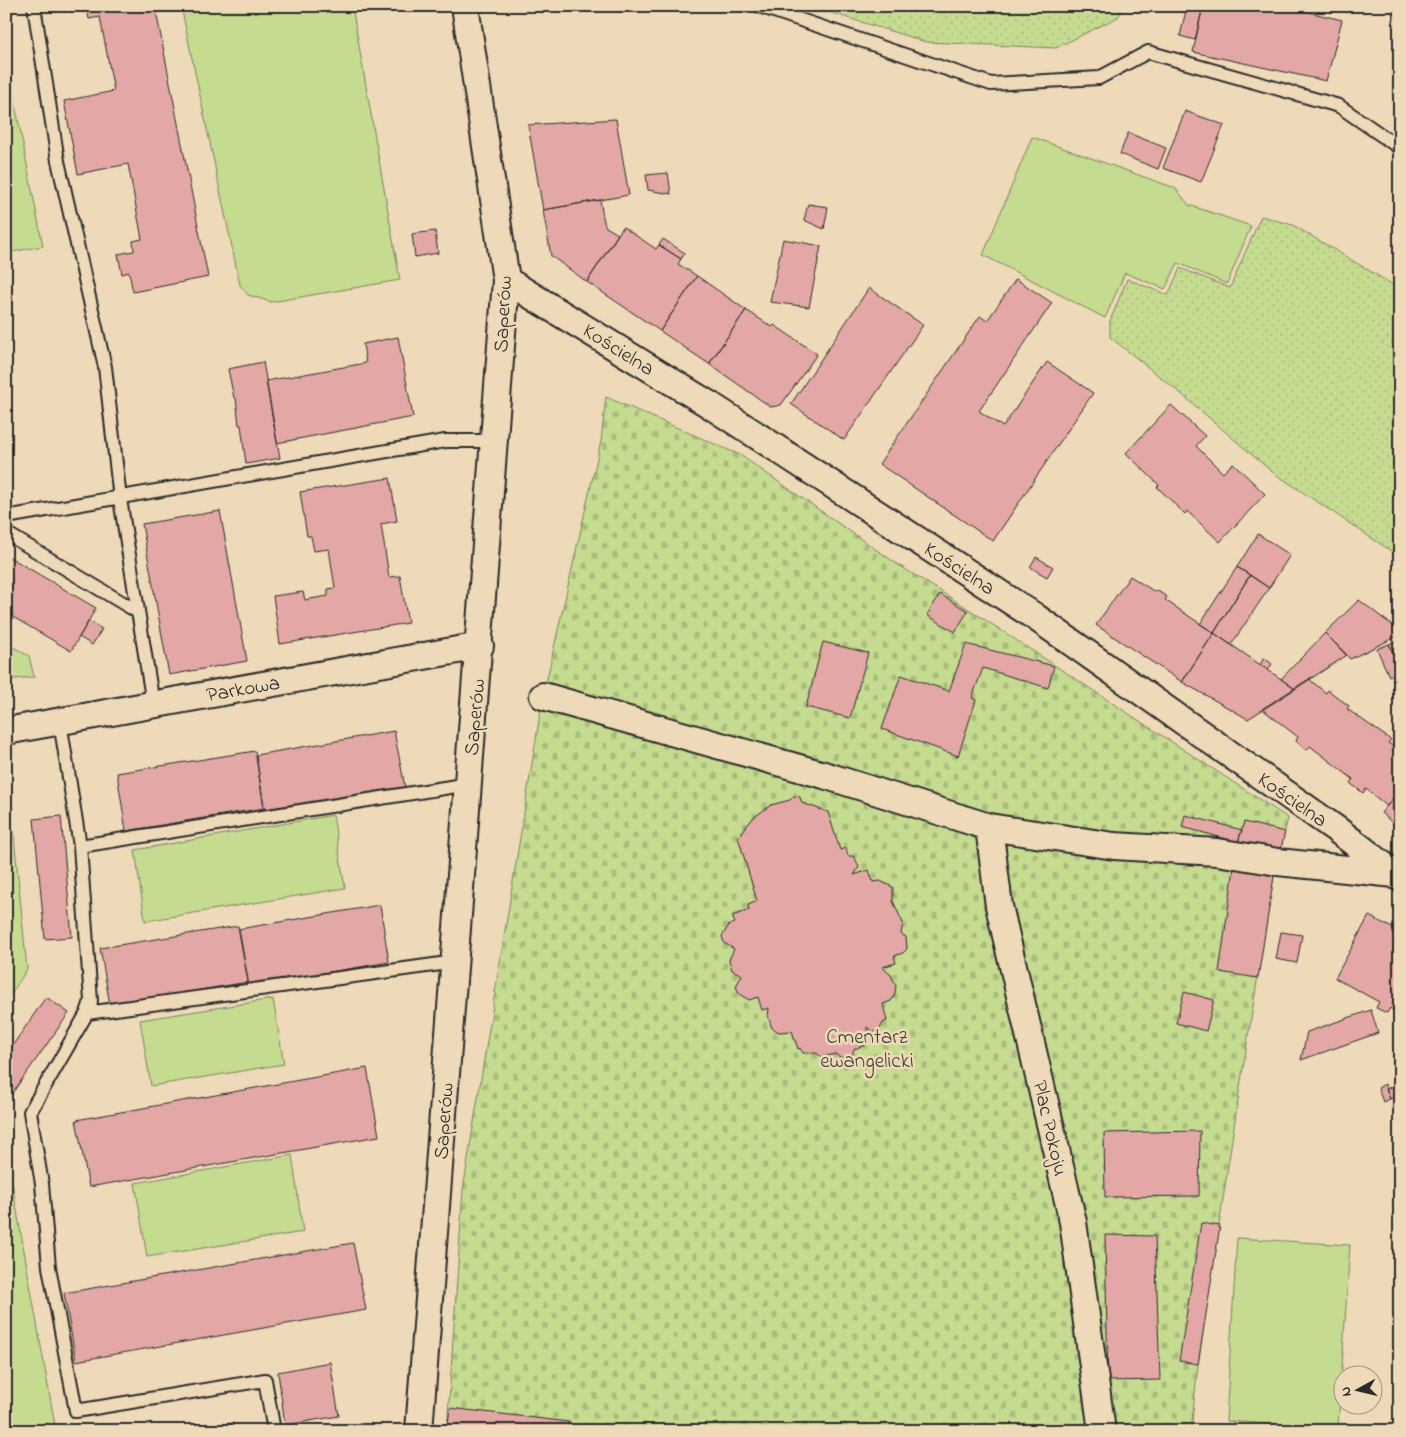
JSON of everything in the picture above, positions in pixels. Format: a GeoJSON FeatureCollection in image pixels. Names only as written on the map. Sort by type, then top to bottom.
{"type":"FeatureCollection","features":[{"type":"Feature","properties":{"kind":"street","name":"Saperów"},"geometry":{"type":"LineString","coordinates":[[419,1431],[480,646],[506,280],[465,6]]}},
{"type":"Feature","properties":{"kind":"street","name":"Kościelna"},"geometry":{"type":"LineString","coordinates":[[506,280],[710,406],[1034,616],[1336,829],[1397,876]]}},
{"type":"Feature","properties":{"kind":"street","name":"Parkowa"},"geometry":{"type":"LineString","coordinates":[[6,731],[480,646]]}},
{"type":"Feature","properties":{"kind":"street"},"geometry":{"type":"LineString","coordinates":[[543,696],[824,775],[989,827],[1114,846],[1216,852],[1278,862],[1397,876]]}},
{"type":"Feature","properties":{"kind":"street","name":"Plac Pokoju"},"geometry":{"type":"LineString","coordinates":[[989,827],[999,906],[1073,1222],[1102,1431]]}},
{"type":"Feature","properties":{"kind":"lane"},"geometry":{"type":"LineString","coordinates":[[34,6],[58,161],[105,367],[120,499],[153,704]]}},
{"type":"Feature","properties":{"kind":"lane"},"geometry":{"type":"LineString","coordinates":[[759,6],[992,84],[1099,78],[1148,52],[1339,106],[1400,148]]}},
{"type":"Feature","properties":{"kind":"lane"},"geometry":{"type":"LineString","coordinates":[[6,517],[120,499],[445,440],[495,441]]}},
{"type":"Feature","properties":{"kind":"lane"},"geometry":{"type":"LineString","coordinates":[[6,533],[138,612]]}},
{"type":"Feature","properties":{"kind":"lane"},"geometry":{"type":"LineString","coordinates":[[60,722],[80,846],[91,1001],[87,1014],[30,1112],[42,1184],[49,1267],[76,1410],[265,1380],[274,1431]]}},
{"type":"Feature","properties":{"kind":"lane"},"geometry":{"type":"LineString","coordinates":[[80,846],[469,784]]}},
{"type":"Feature","properties":{"kind":"lane"},"geometry":{"type":"LineString","coordinates":[[87,1014],[455,962]]}},
{"type":"Feature","properties":{"kind":"green space"},"geometry":{"type":"Polygon","coordinates":[[[181,6],[352,6],[400,280],[271,302],[248,295],[240,285],[181,6]]]}},
{"type":"Feature","properties":{"kind":"green space"},"geometry":{"type":"Polygon","coordinates":[[[809,6],[1125,6],[1118,17],[1056,48],[926,42],[809,6]]]}},
{"type":"Feature","properties":{"kind":"green space"},"geometry":{"type":"Polygon","coordinates":[[[6,58],[43,246],[6,253],[6,58]]]}},
{"type":"Feature","properties":{"kind":"green space"},"geometry":{"type":"Polygon","coordinates":[[[1032,137],[1175,188],[1189,205],[1251,226],[1227,284],[1178,263],[1165,289],[1125,273],[1105,318],[983,255],[1032,137]]]}},
{"type":"Feature","properties":{"kind":"green space"},"geometry":{"type":"Polygon","coordinates":[[[1261,216],[1293,225],[1400,289],[1400,557],[1271,471],[1179,392],[1110,337],[1110,321],[1127,279],[1168,295],[1180,268],[1230,288],[1261,216]]]}},
{"type":"Feature","properties":{"kind":"green space","name":"Cmentarz ewangelicki"},"geometry":{"type":"Polygon","coordinates":[[[606,397],[740,455],[897,564],[1288,818],[1274,876],[1240,1087],[1198,1364],[1191,1431],[1113,1429],[1113,1431],[447,1431],[463,1190],[543,696],[601,441],[606,397]]]}},
{"type":"Feature","properties":{"kind":"green space"},"geometry":{"type":"Polygon","coordinates":[[[6,643],[29,656],[34,677],[6,680],[6,643]]]}},
{"type":"Feature","properties":{"kind":"green space"},"geometry":{"type":"Polygon","coordinates":[[[6,754],[27,969],[6,1002],[6,754]]]}},
{"type":"Feature","properties":{"kind":"green space"},"geometry":{"type":"Polygon","coordinates":[[[333,815],[345,888],[145,921],[135,850],[333,815]]]}},
{"type":"Feature","properties":{"kind":"green space"},"geometry":{"type":"Polygon","coordinates":[[[273,999],[284,1064],[151,1086],[140,1020],[273,999]]]}},
{"type":"Feature","properties":{"kind":"green space"},"geometry":{"type":"Polygon","coordinates":[[[6,1149],[56,1431],[6,1431],[6,1149]]]}},
{"type":"Feature","properties":{"kind":"green space"},"geometry":{"type":"Polygon","coordinates":[[[292,1155],[303,1232],[147,1257],[135,1183],[292,1155]]]}},
{"type":"Feature","properties":{"kind":"green space"},"geometry":{"type":"Polygon","coordinates":[[[1237,1238],[1350,1245],[1342,1364],[1334,1364],[1334,1414],[1339,1414],[1338,1428],[1226,1421],[1237,1238]]]}},
{"type":"Feature","properties":{"kind":"building"},"geometry":{"type":"Polygon","coordinates":[[[70,6],[155,6],[208,277],[133,292],[129,272],[122,274],[118,254],[134,251],[133,241],[142,239],[128,164],[78,174],[64,101],[114,91],[100,17],[89,19],[87,9],[71,12],[70,6]]]}},
{"type":"Feature","properties":{"kind":"building"},"geometry":{"type":"Polygon","coordinates":[[[1187,6],[1203,6],[1195,40],[1180,36],[1187,6]]]}},
{"type":"Feature","properties":{"kind":"building"},"geometry":{"type":"Polygon","coordinates":[[[1203,6],[1283,6],[1342,20],[1326,81],[1193,52],[1203,6]]]}},
{"type":"Feature","properties":{"kind":"building"},"geometry":{"type":"Polygon","coordinates":[[[1185,111],[1224,125],[1201,182],[1163,168],[1185,111]]]}},
{"type":"Feature","properties":{"kind":"building"},"geometry":{"type":"Polygon","coordinates":[[[616,119],[629,195],[543,210],[528,125],[616,119]]]}},
{"type":"Feature","properties":{"kind":"building"},"geometry":{"type":"Polygon","coordinates":[[[1128,133],[1166,148],[1158,169],[1120,154],[1128,133]]]}},
{"type":"Feature","properties":{"kind":"building"},"geometry":{"type":"Polygon","coordinates":[[[668,173],[671,194],[648,190],[646,175],[668,173]]]}},
{"type":"Feature","properties":{"kind":"building"},"geometry":{"type":"Polygon","coordinates":[[[600,200],[606,227],[618,234],[587,282],[551,256],[543,210],[600,200]]]}},
{"type":"Feature","properties":{"kind":"building"},"geometry":{"type":"Polygon","coordinates":[[[808,204],[828,207],[824,229],[804,220],[808,204]]]}},
{"type":"Feature","properties":{"kind":"building"},"geometry":{"type":"Polygon","coordinates":[[[623,227],[656,249],[659,245],[681,259],[678,264],[697,276],[660,331],[587,282],[623,227]]]}},
{"type":"Feature","properties":{"kind":"building"},"geometry":{"type":"Polygon","coordinates":[[[435,231],[438,253],[415,257],[412,234],[435,231]]]}},
{"type":"Feature","properties":{"kind":"building"},"geometry":{"type":"Polygon","coordinates":[[[663,239],[685,253],[681,259],[659,245],[663,239]]]}},
{"type":"Feature","properties":{"kind":"building"},"geometry":{"type":"Polygon","coordinates":[[[783,239],[821,246],[809,307],[770,302],[783,239]]]}},
{"type":"Feature","properties":{"kind":"building"},"geometry":{"type":"Polygon","coordinates":[[[697,276],[746,310],[709,364],[660,331],[697,276]]]}},
{"type":"Feature","properties":{"kind":"building"},"geometry":{"type":"Polygon","coordinates":[[[1016,279],[1052,303],[979,411],[1003,427],[1047,362],[1093,393],[993,541],[879,464],[980,316],[987,321],[1016,279]]]}},
{"type":"Feature","properties":{"kind":"building"},"geometry":{"type":"Polygon","coordinates":[[[869,288],[923,325],[844,440],[791,404],[869,288]]]}},
{"type":"Feature","properties":{"kind":"building"},"geometry":{"type":"Polygon","coordinates":[[[746,310],[772,327],[774,325],[817,354],[781,405],[771,407],[709,364],[746,310]]]}},
{"type":"Feature","properties":{"kind":"building"},"geometry":{"type":"Polygon","coordinates":[[[398,337],[413,417],[277,443],[266,381],[366,363],[363,344],[398,337]]]}},
{"type":"Feature","properties":{"kind":"building"},"geometry":{"type":"Polygon","coordinates":[[[263,362],[280,458],[246,464],[236,398],[234,398],[228,369],[263,362]]]}},
{"type":"Feature","properties":{"kind":"building"},"geometry":{"type":"Polygon","coordinates":[[[1171,405],[1205,436],[1196,446],[1223,473],[1233,463],[1265,494],[1220,542],[1187,511],[1185,514],[1126,453],[1171,405]]]}},
{"type":"Feature","properties":{"kind":"building"},"geometry":{"type":"Polygon","coordinates":[[[390,478],[397,521],[381,524],[389,577],[400,576],[408,623],[280,644],[273,596],[303,592],[305,600],[328,596],[328,589],[335,588],[329,549],[314,551],[311,536],[307,536],[300,492],[390,478]]]}},
{"type":"Feature","properties":{"kind":"building"},"geometry":{"type":"Polygon","coordinates":[[[220,511],[247,661],[169,675],[142,524],[220,511]]]}},
{"type":"Feature","properties":{"kind":"building"},"geometry":{"type":"Polygon","coordinates":[[[1258,534],[1290,555],[1269,588],[1237,567],[1258,534]]]}},
{"type":"Feature","properties":{"kind":"building"},"geometry":{"type":"Polygon","coordinates":[[[6,555],[96,608],[71,651],[6,613],[6,555]]]}},
{"type":"Feature","properties":{"kind":"building"},"geometry":{"type":"Polygon","coordinates":[[[1036,557],[1053,567],[1047,577],[1030,567],[1036,557]]]}},
{"type":"Feature","properties":{"kind":"building"},"geometry":{"type":"Polygon","coordinates":[[[1237,567],[1250,575],[1214,633],[1200,624],[1237,567]]]}},
{"type":"Feature","properties":{"kind":"building"},"geometry":{"type":"Polygon","coordinates":[[[1250,575],[1269,588],[1231,645],[1214,633],[1250,575]]]}},
{"type":"Feature","properties":{"kind":"building"},"geometry":{"type":"Polygon","coordinates":[[[1130,576],[1155,592],[1156,590],[1167,597],[1165,600],[1214,633],[1182,682],[1096,625],[1130,576]]]}},
{"type":"Feature","properties":{"kind":"building"},"geometry":{"type":"Polygon","coordinates":[[[940,594],[968,611],[955,632],[927,615],[940,594]]]}},
{"type":"Feature","properties":{"kind":"building"},"geometry":{"type":"Polygon","coordinates":[[[1359,600],[1400,631],[1400,635],[1350,659],[1325,633],[1359,600]]]}},
{"type":"Feature","properties":{"kind":"building"},"geometry":{"type":"Polygon","coordinates":[[[89,621],[102,629],[92,645],[79,637],[89,621]]]}},
{"type":"Feature","properties":{"kind":"building"},"geometry":{"type":"Polygon","coordinates":[[[1214,633],[1295,689],[1248,719],[1182,682],[1214,633]]]}},
{"type":"Feature","properties":{"kind":"building"},"geometry":{"type":"Polygon","coordinates":[[[1325,633],[1347,655],[1295,689],[1281,679],[1325,633]]]}},
{"type":"Feature","properties":{"kind":"building"},"geometry":{"type":"Polygon","coordinates":[[[1400,639],[1400,667],[1389,644],[1400,639]]]}},
{"type":"Feature","properties":{"kind":"building"},"geometry":{"type":"Polygon","coordinates":[[[823,642],[868,653],[850,718],[806,707],[823,642]]]}},
{"type":"Feature","properties":{"kind":"building"},"geometry":{"type":"Polygon","coordinates":[[[966,644],[1054,666],[1048,688],[983,668],[972,698],[976,700],[958,756],[882,729],[901,675],[949,691],[966,644]]]}},
{"type":"Feature","properties":{"kind":"building"},"geometry":{"type":"Polygon","coordinates":[[[1389,644],[1400,670],[1389,676],[1377,649],[1389,644]]]}},
{"type":"Feature","properties":{"kind":"building"},"geometry":{"type":"Polygon","coordinates":[[[1264,658],[1272,664],[1268,670],[1260,665],[1264,658]]]}},
{"type":"Feature","properties":{"kind":"building"},"geometry":{"type":"Polygon","coordinates":[[[1312,677],[1310,680],[1326,693],[1328,690],[1349,706],[1347,709],[1391,740],[1388,743],[1396,748],[1400,747],[1400,790],[1387,806],[1366,789],[1363,793],[1350,783],[1353,779],[1310,746],[1307,750],[1296,741],[1298,737],[1262,709],[1312,677]]]}},
{"type":"Feature","properties":{"kind":"building"},"geometry":{"type":"Polygon","coordinates":[[[394,731],[405,787],[265,812],[256,755],[394,731]]]}},
{"type":"Feature","properties":{"kind":"building"},"geometry":{"type":"Polygon","coordinates":[[[255,751],[264,808],[126,831],[117,773],[255,751]]]}},
{"type":"Feature","properties":{"kind":"building"},"geometry":{"type":"Polygon","coordinates":[[[1400,790],[1400,829],[1381,813],[1400,790]]]}},
{"type":"Feature","properties":{"kind":"building"},"geometry":{"type":"Polygon","coordinates":[[[794,796],[800,797],[802,803],[828,812],[840,850],[846,848],[848,856],[853,856],[859,867],[854,875],[869,870],[873,882],[880,881],[893,887],[893,901],[903,923],[901,934],[906,937],[907,949],[903,953],[894,956],[896,963],[882,967],[891,975],[896,986],[894,997],[891,1001],[883,1004],[887,1021],[883,1023],[880,1029],[873,1032],[867,1027],[868,1044],[854,1049],[852,1055],[840,1058],[836,1054],[822,1057],[816,1053],[803,1053],[800,1048],[798,1049],[792,1031],[779,1032],[772,1028],[768,1016],[769,1008],[762,1010],[758,997],[749,1000],[739,994],[736,986],[742,975],[732,970],[729,960],[734,949],[724,943],[722,936],[729,925],[735,923],[732,916],[749,910],[748,905],[757,901],[738,837],[753,818],[771,805],[790,800],[794,796]]]}},
{"type":"Feature","properties":{"kind":"building"},"geometry":{"type":"Polygon","coordinates":[[[1185,815],[1242,830],[1238,842],[1182,827],[1185,815]]]}},
{"type":"Feature","properties":{"kind":"building"},"geometry":{"type":"Polygon","coordinates":[[[61,816],[72,937],[45,939],[34,819],[61,816]]]}},
{"type":"Feature","properties":{"kind":"building"},"geometry":{"type":"Polygon","coordinates":[[[1244,822],[1285,832],[1280,853],[1238,842],[1244,822]]]}},
{"type":"Feature","properties":{"kind":"building"},"geometry":{"type":"Polygon","coordinates":[[[1234,868],[1274,876],[1258,978],[1219,972],[1234,868]]]}},
{"type":"Feature","properties":{"kind":"building"},"geometry":{"type":"Polygon","coordinates":[[[380,905],[389,962],[249,986],[239,929],[380,905]]]}},
{"type":"Feature","properties":{"kind":"building"},"geometry":{"type":"Polygon","coordinates":[[[1369,916],[1400,932],[1400,1015],[1390,1008],[1387,1013],[1376,1008],[1379,1002],[1335,978],[1369,916]]]}},
{"type":"Feature","properties":{"kind":"building"},"geometry":{"type":"Polygon","coordinates":[[[238,926],[248,982],[110,1005],[100,948],[238,926]]]}},
{"type":"Feature","properties":{"kind":"building"},"geometry":{"type":"Polygon","coordinates":[[[1281,932],[1302,935],[1297,963],[1276,959],[1281,932]]]}},
{"type":"Feature","properties":{"kind":"building"},"geometry":{"type":"Polygon","coordinates":[[[1184,992],[1214,1000],[1206,1031],[1176,1023],[1184,992]]]}},
{"type":"Feature","properties":{"kind":"building"},"geometry":{"type":"Polygon","coordinates":[[[46,997],[69,1013],[6,1102],[6,1055],[46,997]]]}},
{"type":"Feature","properties":{"kind":"building"},"geometry":{"type":"Polygon","coordinates":[[[1371,1010],[1378,1033],[1301,1060],[1307,1032],[1371,1010]]]}},
{"type":"Feature","properties":{"kind":"building"},"geometry":{"type":"Polygon","coordinates":[[[367,1068],[379,1136],[89,1187],[76,1120],[367,1068]]]}},
{"type":"Feature","properties":{"kind":"building"},"geometry":{"type":"Polygon","coordinates":[[[1400,1083],[1400,1094],[1390,1099],[1386,1089],[1400,1083]]]}},
{"type":"Feature","properties":{"kind":"building"},"geometry":{"type":"Polygon","coordinates":[[[1385,1084],[1390,1099],[1383,1102],[1378,1088],[1385,1084]]]}},
{"type":"Feature","properties":{"kind":"building"},"geometry":{"type":"Polygon","coordinates":[[[1200,1131],[1199,1196],[1105,1197],[1104,1133],[1200,1131]]]}},
{"type":"Feature","properties":{"kind":"building"},"geometry":{"type":"Polygon","coordinates":[[[1400,1152],[1400,1177],[1397,1178],[1397,1153],[1400,1152]]]}},
{"type":"Feature","properties":{"kind":"building"},"geometry":{"type":"Polygon","coordinates":[[[1201,1223],[1220,1226],[1198,1364],[1179,1361],[1201,1223]]]}},
{"type":"Feature","properties":{"kind":"building"},"geometry":{"type":"Polygon","coordinates":[[[1105,1235],[1155,1236],[1160,1380],[1108,1381],[1105,1235]]]}},
{"type":"Feature","properties":{"kind":"building"},"geometry":{"type":"Polygon","coordinates":[[[353,1243],[366,1310],[76,1361],[64,1293],[353,1243]]]}},
{"type":"Feature","properties":{"kind":"building"},"geometry":{"type":"Polygon","coordinates":[[[330,1362],[339,1416],[285,1425],[278,1372],[330,1362]]]}},
{"type":"Feature","properties":{"kind":"building"},"geometry":{"type":"Polygon","coordinates":[[[450,1408],[569,1422],[568,1431],[447,1431],[450,1408]]]}},
{"type":"Feature","properties":{"kind":"building"},"geometry":{"type":"Polygon","coordinates":[[[233,1423],[234,1431],[182,1431],[233,1423]]]}}]}
